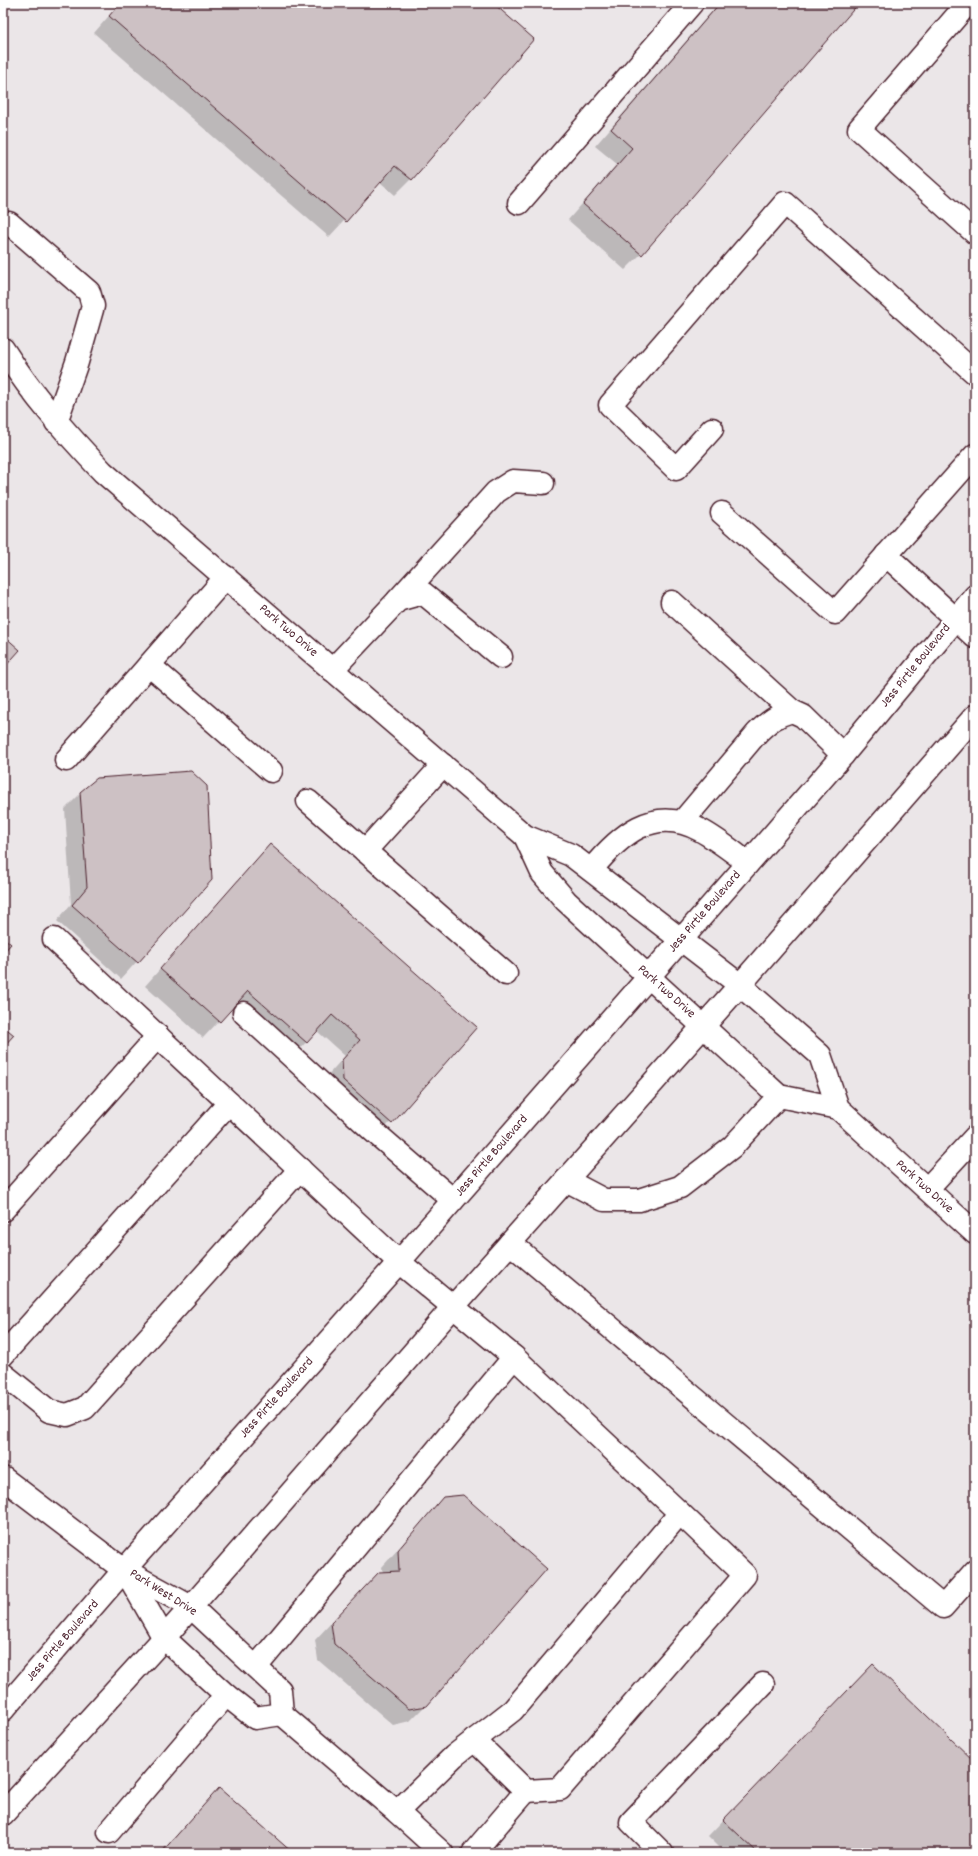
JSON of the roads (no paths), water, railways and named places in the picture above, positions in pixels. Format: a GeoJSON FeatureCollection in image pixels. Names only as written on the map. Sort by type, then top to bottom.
{"type":"FeatureCollection","features":[{"type":"Feature","properties":{"kind":"street"},"geometry":{"type":"LineString","coordinates":[[519,203],[692,3]]}},
{"type":"Feature","properties":{"kind":"street"},"geometry":{"type":"LineString","coordinates":[[968,3],[859,129],[975,233]]}},
{"type":"Feature","properties":{"kind":"street"},"geometry":{"type":"LineString","coordinates":[[712,429],[676,469],[610,406],[784,203],[975,373]]}},
{"type":"Feature","properties":{"kind":"street"},"geometry":{"type":"LineString","coordinates":[[3,222],[9,223],[89,292],[93,306],[77,362],[56,422]]}},
{"type":"Feature","properties":{"kind":"street","name":"Park Two Drive"},"geometry":{"type":"LineString","coordinates":[[3,349],[56,422],[103,472],[332,670],[525,836],[571,855],[740,985],[820,1055],[838,1108],[975,1233]]}},
{"type":"Feature","properties":{"kind":"street"},"geometry":{"type":"LineString","coordinates":[[722,513],[835,613],[975,455]]}},
{"type":"Feature","properties":{"kind":"street"},"geometry":{"type":"LineString","coordinates":[[332,670],[496,492],[513,481],[543,483]]}},
{"type":"Feature","properties":{"kind":"street"},"geometry":{"type":"LineString","coordinates":[[886,555],[975,637]]}},
{"type":"Feature","properties":{"kind":"street"},"geometry":{"type":"LineString","coordinates":[[66,760],[226,577]]}},
{"type":"Feature","properties":{"kind":"street"},"geometry":{"type":"LineString","coordinates":[[398,600],[423,593],[501,657]]}},
{"type":"Feature","properties":{"kind":"street","name":"Jess Pirtle Boulevard"},"geometry":{"type":"LineString","coordinates":[[3,1710],[124,1570],[399,1262],[843,755],[954,619],[975,596]]}},
{"type":"Feature","properties":{"kind":"street"},"geometry":{"type":"LineString","coordinates":[[672,602],[792,711],[803,716],[843,755]]}},
{"type":"Feature","properties":{"kind":"street"},"geometry":{"type":"LineString","coordinates":[[149,665],[271,771]]}},
{"type":"Feature","properties":{"kind":"street"},"geometry":{"type":"LineString","coordinates":[[682,822],[757,733],[780,714],[792,711]]}},
{"type":"Feature","properties":{"kind":"street"},"geometry":{"type":"LineString","coordinates":[[3,1814],[164,1638],[453,1307],[740,985],[975,716]]}},
{"type":"Feature","properties":{"kind":"street"},"geometry":{"type":"LineString","coordinates":[[365,851],[443,765]]}},
{"type":"Feature","properties":{"kind":"street"},"geometry":{"type":"LineString","coordinates":[[308,801],[506,974]]}},
{"type":"Feature","properties":{"kind":"street"},"geometry":{"type":"LineString","coordinates":[[591,870],[609,848],[627,833],[644,824],[664,821],[682,822],[700,830],[748,863]]}},
{"type":"Feature","properties":{"kind":"street","name":"Park Two Drive"},"geometry":{"type":"LineString","coordinates":[[525,836],[542,873],[566,901],[779,1096]]}},
{"type":"Feature","properties":{"kind":"street"},"geometry":{"type":"LineString","coordinates":[[54,939],[399,1262],[514,1356],[745,1575],[560,1789],[526,1791],[473,1853]]}},
{"type":"Feature","properties":{"kind":"street"},"geometry":{"type":"LineString","coordinates":[[244,1013],[372,1130],[453,1200]]}},
{"type":"Feature","properties":{"kind":"street"},"geometry":{"type":"LineString","coordinates":[[3,1210],[158,1036]]}},
{"type":"Feature","properties":{"kind":"street"},"geometry":{"type":"LineString","coordinates":[[566,1180],[604,1200],[639,1200],[680,1187],[732,1146],[779,1096],[838,1108]]}},
{"type":"Feature","properties":{"kind":"street"},"geometry":{"type":"LineString","coordinates":[[3,1355],[229,1103]]}},
{"type":"Feature","properties":{"kind":"street"},"geometry":{"type":"LineString","coordinates":[[927,1189],[975,1137]]}},
{"type":"Feature","properties":{"kind":"street"},"geometry":{"type":"LineString","coordinates":[[3,1374],[49,1411],[67,1415],[85,1408],[300,1169]]}},
{"type":"Feature","properties":{"kind":"street"},"geometry":{"type":"LineString","coordinates":[[510,1243],[943,1608],[975,1572]]}},
{"type":"Feature","properties":{"kind":"street"},"geometry":{"type":"LineString","coordinates":[[256,1667],[514,1356]]}},
{"type":"Feature","properties":{"kind":"street"},"geometry":{"type":"LineString","coordinates":[[3,1478],[124,1570]]}},
{"type":"Feature","properties":{"kind":"street"},"geometry":{"type":"LineString","coordinates":[[397,1812],[454,1756],[513,1710],[680,1514]]}},
{"type":"Feature","properties":{"kind":"street","name":"Park West Drive"},"geometry":{"type":"LineString","coordinates":[[124,1570],[191,1607],[280,1690],[282,1714],[255,1718],[226,1695],[164,1638],[124,1570]]}},
{"type":"Feature","properties":{"kind":"street"},"geometry":{"type":"LineString","coordinates":[[662,1853],[631,1822],[763,1684]]}},
{"type":"Feature","properties":{"kind":"street"},"geometry":{"type":"LineString","coordinates":[[109,1832],[226,1695]]}},
{"type":"Feature","properties":{"kind":"street"},"geometry":{"type":"LineString","coordinates":[[282,1714],[397,1812],[442,1853]]}},
{"type":"Feature","properties":{"kind":"street"},"geometry":{"type":"LineString","coordinates":[[474,1740],[526,1791]]}}]}
